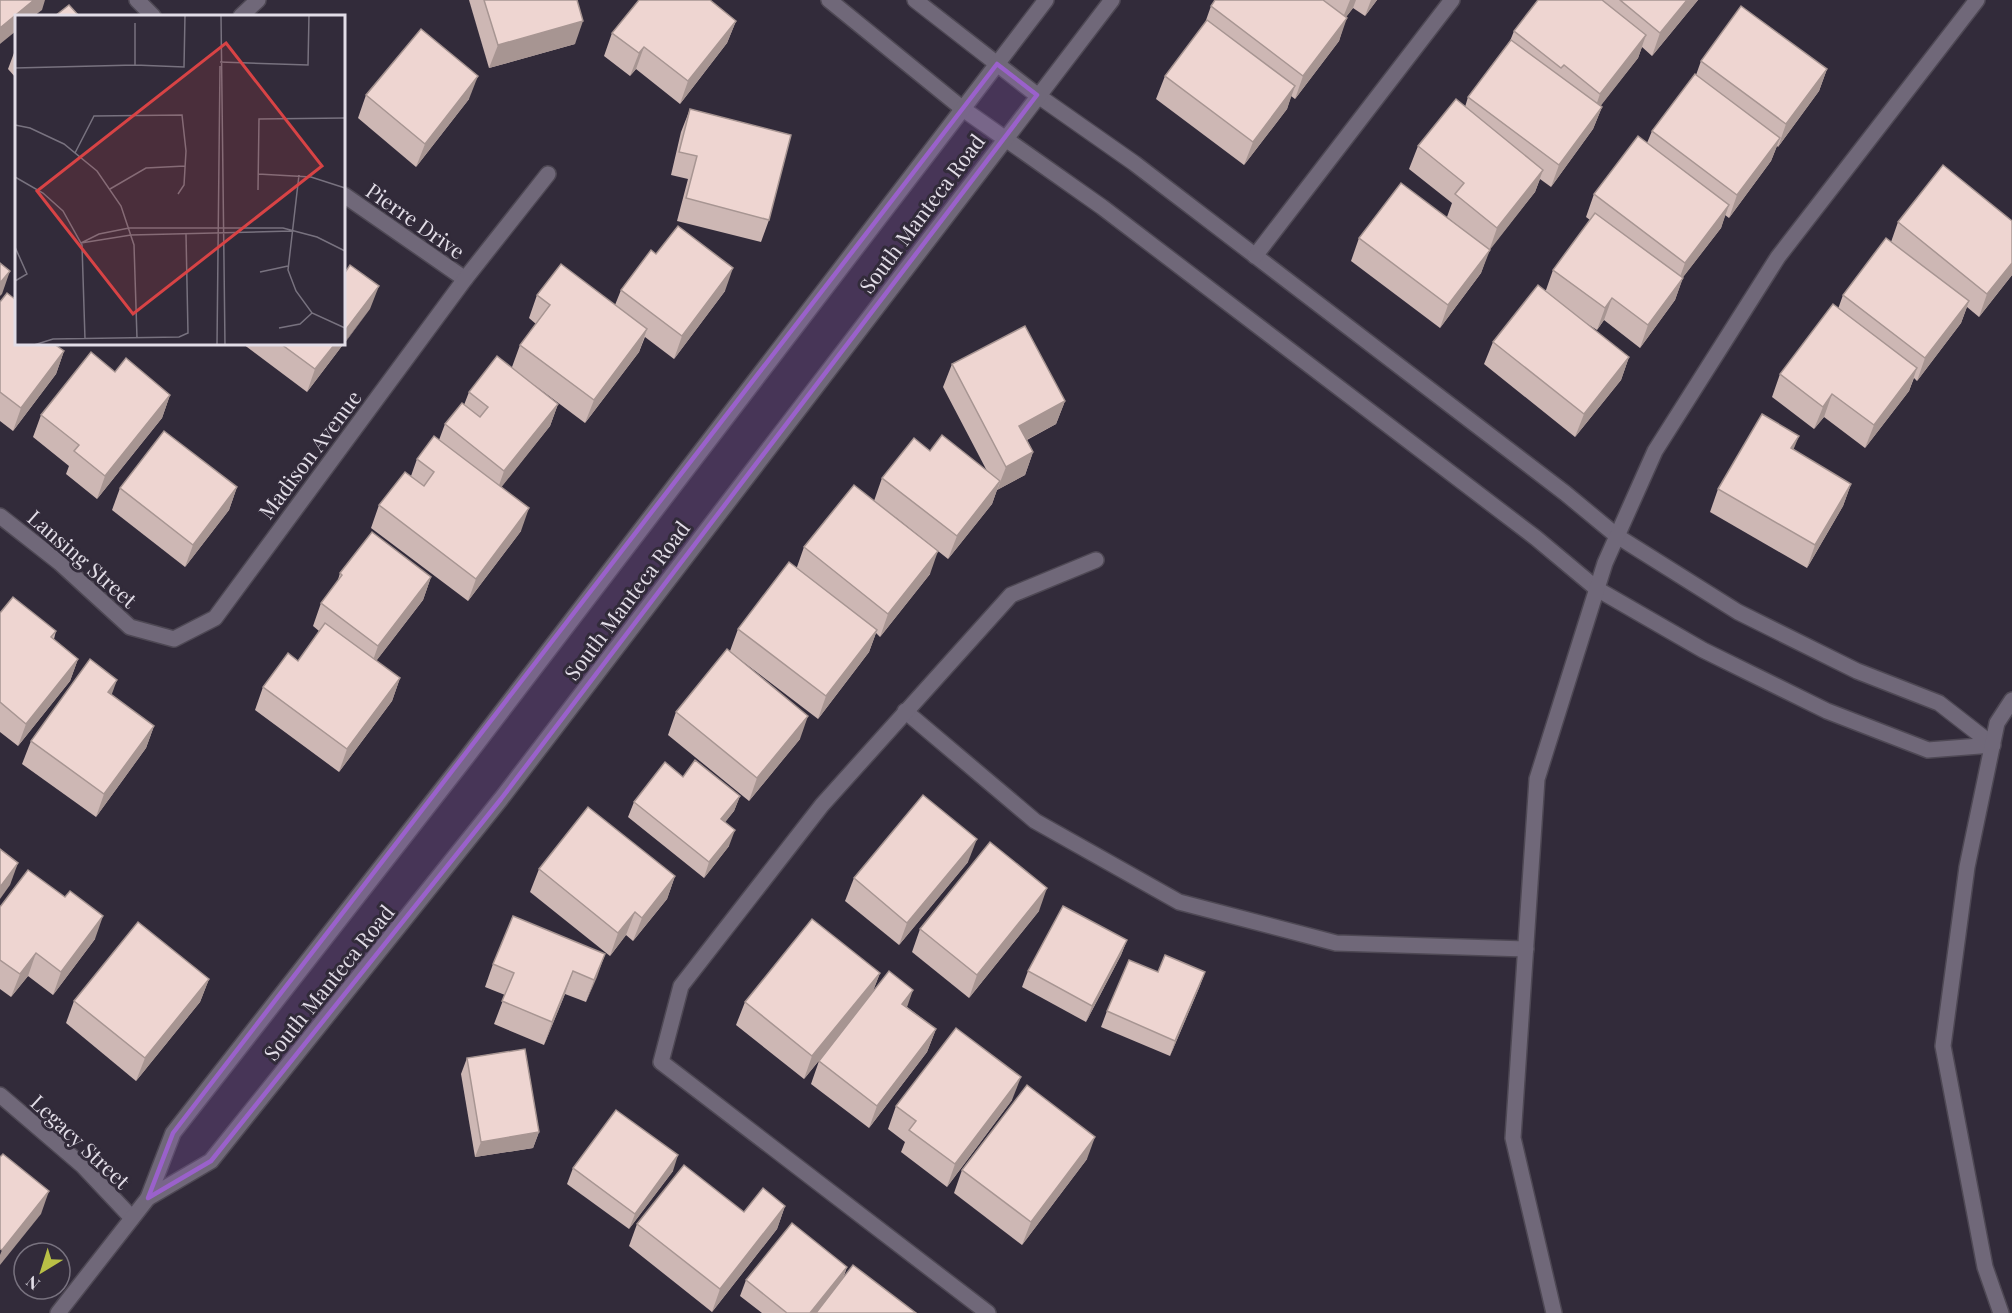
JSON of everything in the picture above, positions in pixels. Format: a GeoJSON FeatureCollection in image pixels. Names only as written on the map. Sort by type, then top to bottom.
{"type":"FeatureCollection","features":[{"type":"Feature","properties":{"kind":"street"},"geometry":{"type":"LineString","coordinates":[[137,0],[152,15]]}},
{"type":"Feature","properties":{"kind":"street"},"geometry":{"type":"LineString","coordinates":[[242,15],[258,0]]}},
{"type":"Feature","properties":{"kind":"street"},"geometry":{"type":"LineString","coordinates":[[829,0],[1003,140],[1102,207],[1536,538],[1597,589],[1703,650],[1827,711],[1928,750],[1993,745]]}},
{"type":"Feature","properties":{"kind":"street"},"geometry":{"type":"LineString","coordinates":[[915,0],[1037,95],[1134,163],[1565,493],[1617,536],[1738,612],[1857,671],[1939,703],[1993,745]]}},
{"type":"Feature","properties":{"kind":"street","name":"South Manteca Road"},"geometry":{"type":"LineString","coordinates":[[58,1313],[148,1198],[173,1133],[470,752],[1046,0]]}},
{"type":"Feature","properties":{"kind":"street","name":"South Manteca Road"},"geometry":{"type":"LineString","coordinates":[[148,1198],[211,1161],[501,799],[1037,95],[1112,0]]}},
{"type":"Feature","properties":{"kind":"street"},"geometry":{"type":"LineString","coordinates":[[1255,256],[1452,0]]}},
{"type":"Feature","properties":{"kind":"street"},"geometry":{"type":"LineString","coordinates":[[1554,1313],[1513,1138],[1537,779],[1597,589],[1654,451],[1778,257],[1977,0]]}},
{"type":"Feature","properties":{"kind":"street","name":"Madison Avenue"},"geometry":{"type":"LineString","coordinates":[[174,639],[215,618],[465,279],[548,174]]}},
{"type":"Feature","properties":{"kind":"street","name":"Pierre Drive"},"geometry":{"type":"LineString","coordinates":[[345,196],[465,279]]}},
{"type":"Feature","properties":{"kind":"street","name":"Lansing Street"},"geometry":{"type":"LineString","coordinates":[[0,516],[60,563],[130,627],[174,639]]}},
{"type":"Feature","properties":{"kind":"street"},"geometry":{"type":"LineString","coordinates":[[988,1313],[661,1062],[681,986],[822,805],[1011,595],[1096,560]]}},
{"type":"Feature","properties":{"kind":"street"},"geometry":{"type":"LineString","coordinates":[[2001,1313],[1985,1267],[1943,1046],[1967,867],[1997,723],[2012,700]]}},
{"type":"Feature","properties":{"kind":"street"},"geometry":{"type":"LineString","coordinates":[[905,711],[1035,821],[1179,902],[1336,943],[1526,949]]}},
{"type":"Feature","properties":{"kind":"street","name":"Legacy Street"},"geometry":{"type":"LineString","coordinates":[[0,1095],[83,1166],[132,1218]]}},
{"type":"Feature","properties":{"kind":"highlighted area"},"geometry":{"type":"Polygon","coordinates":[[[997,64],[1037,95],[501,799],[211,1161],[148,1198],[173,1133],[997,64]]]}},
{"type":"Feature","properties":{"kind":"building"},"geometry":{"type":"Polygon","coordinates":[[[0,0],[34,0],[15,15],[0,28],[0,0]]]}},
{"type":"Feature","properties":{"kind":"building"},"geometry":{"type":"Polygon","coordinates":[[[484,0],[577,0],[583,21],[498,45],[484,0]]]}},
{"type":"Feature","properties":{"kind":"building"},"geometry":{"type":"Polygon","coordinates":[[[639,0],[710,0],[736,21],[688,81],[644,47],[639,53],[612,33],[639,0]]]}},
{"type":"Feature","properties":{"kind":"building"},"geometry":{"type":"Polygon","coordinates":[[[1215,0],[1323,0],[1347,18],[1303,76],[1211,6],[1215,0]]]}},
{"type":"Feature","properties":{"kind":"building"},"geometry":{"type":"Polygon","coordinates":[[[1538,0],[1602,0],[1646,35],[1600,94],[1564,65],[1561,68],[1514,31],[1538,0]]]}},
{"type":"Feature","properties":{"kind":"building"},"geometry":{"type":"Polygon","coordinates":[[[1620,0],[1687,0],[1660,33],[1620,0]]]}},
{"type":"Feature","properties":{"kind":"building"},"geometry":{"type":"Polygon","coordinates":[[[69,5],[78,15],[56,15],[69,5]]]}},
{"type":"Feature","properties":{"kind":"building"},"geometry":{"type":"Polygon","coordinates":[[[1741,6],[1827,69],[1786,124],[1701,61],[1741,6]]]}},
{"type":"Feature","properties":{"kind":"building"},"geometry":{"type":"Polygon","coordinates":[[[1207,20],[1295,86],[1253,142],[1165,76],[1207,20]]]}},
{"type":"Feature","properties":{"kind":"building"},"geometry":{"type":"Polygon","coordinates":[[[421,29],[478,76],[425,144],[366,95],[421,29]]]}},
{"type":"Feature","properties":{"kind":"building"},"geometry":{"type":"Polygon","coordinates":[[[1511,40],[1602,107],[1559,165],[1468,97],[1511,40]]]}},
{"type":"Feature","properties":{"kind":"building"},"geometry":{"type":"Polygon","coordinates":[[[1695,74],[1780,138],[1737,195],[1652,131],[1695,74]]]}},
{"type":"Feature","properties":{"kind":"building"},"geometry":{"type":"Polygon","coordinates":[[[1456,99],[1543,170],[1497,228],[1455,194],[1464,183],[1418,146],[1456,99]]]}},
{"type":"Feature","properties":{"kind":"building"},"geometry":{"type":"Polygon","coordinates":[[[690,109],[791,135],[769,220],[686,198],[697,156],[679,152],[690,109]]]}},
{"type":"Feature","properties":{"kind":"building"},"geometry":{"type":"Polygon","coordinates":[[[1638,136],[1729,205],[1685,263],[1594,194],[1638,136]]]}},
{"type":"Feature","properties":{"kind":"building"},"geometry":{"type":"Polygon","coordinates":[[[1943,165],[2012,221],[2012,263],[1987,294],[1898,222],[1943,165]]]}},
{"type":"Feature","properties":{"kind":"building"},"geometry":{"type":"Polygon","coordinates":[[[1401,183],[1490,250],[1448,305],[1359,238],[1401,183]]]}},
{"type":"Feature","properties":{"kind":"building"},"geometry":{"type":"Polygon","coordinates":[[[1595,213],[1683,278],[1648,325],[1612,298],[1605,308],[1553,270],[1595,213]]]}},
{"type":"Feature","properties":{"kind":"building"},"geometry":{"type":"Polygon","coordinates":[[[678,226],[733,268],[682,336],[621,290],[651,250],[656,254],[678,226]]]}},
{"type":"Feature","properties":{"kind":"building"},"geometry":{"type":"Polygon","coordinates":[[[1886,238],[1969,301],[1925,358],[1843,295],[1886,238]]]}},
{"type":"Feature","properties":{"kind":"building"},"geometry":{"type":"Polygon","coordinates":[[[0,263],[10,271],[0,283],[0,263]]]}},
{"type":"Feature","properties":{"kind":"building"},"geometry":{"type":"Polygon","coordinates":[[[561,264],[647,329],[594,400],[520,345],[550,305],[537,295],[561,264]]]}},
{"type":"Feature","properties":{"kind":"building"},"geometry":{"type":"Polygon","coordinates":[[[350,265],[379,286],[345,331],[345,272],[350,265]]]}},
{"type":"Feature","properties":{"kind":"building"},"geometry":{"type":"Polygon","coordinates":[[[1538,285],[1629,357],[1584,414],[1493,342],[1538,285]]]}},
{"type":"Feature","properties":{"kind":"building"},"geometry":{"type":"Polygon","coordinates":[[[7,293],[15,299],[15,345],[55,345],[64,351],[21,408],[0,392],[0,302],[7,293]]]}},
{"type":"Feature","properties":{"kind":"building"},"geometry":{"type":"Polygon","coordinates":[[[1833,304],[1917,368],[1874,425],[1832,394],[1823,407],[1780,374],[1833,304]]]}},
{"type":"Feature","properties":{"kind":"building"},"geometry":{"type":"Polygon","coordinates":[[[1025,326],[1065,401],[1019,426],[1033,452],[1006,467],[952,364],[1025,326]]]}},
{"type":"Feature","properties":{"kind":"building"},"geometry":{"type":"Polygon","coordinates":[[[282,345],[334,345],[315,369],[282,345]]]}},
{"type":"Feature","properties":{"kind":"building"},"geometry":{"type":"Polygon","coordinates":[[[91,352],[115,372],[126,358],[170,395],[105,476],[74,451],[79,445],[41,415],[91,352]]]}},
{"type":"Feature","properties":{"kind":"building"},"geometry":{"type":"Polygon","coordinates":[[[497,356],[558,404],[504,471],[445,424],[462,403],[480,417],[488,407],[469,392],[497,356]]]}},
{"type":"Feature","properties":{"kind":"building"},"geometry":{"type":"Polygon","coordinates":[[[1762,414],[1799,436],[1791,448],[1851,484],[1815,545],[1718,489],[1762,414]]]}},
{"type":"Feature","properties":{"kind":"building"},"geometry":{"type":"Polygon","coordinates":[[[164,431],[237,487],[193,545],[120,488],[164,431]]]}},
{"type":"Feature","properties":{"kind":"building"},"geometry":{"type":"Polygon","coordinates":[[[942,435],[1000,481],[957,536],[882,478],[914,438],[930,451],[942,435]]]}},
{"type":"Feature","properties":{"kind":"building"},"geometry":{"type":"Polygon","coordinates":[[[434,436],[529,508],[476,579],[379,505],[405,472],[424,486],[434,472],[417,459],[434,436]]]}},
{"type":"Feature","properties":{"kind":"building"},"geometry":{"type":"Polygon","coordinates":[[[854,485],[938,551],[888,614],[804,547],[854,485]]]}},
{"type":"Feature","properties":{"kind":"building"},"geometry":{"type":"Polygon","coordinates":[[[372,532],[431,577],[378,646],[321,603],[342,575],[340,573],[372,532]]]}},
{"type":"Feature","properties":{"kind":"building"},"geometry":{"type":"Polygon","coordinates":[[[789,562],[877,630],[826,696],[738,629],[789,562]]]}},
{"type":"Feature","properties":{"kind":"building"},"geometry":{"type":"Polygon","coordinates":[[[13,597],[56,631],[51,637],[78,659],[26,724],[0,702],[0,613],[13,597]]]}},
{"type":"Feature","properties":{"kind":"building"},"geometry":{"type":"Polygon","coordinates":[[[325,623],[400,678],[347,749],[263,687],[288,653],[298,661],[325,623]]]}},
{"type":"Feature","properties":{"kind":"building"},"geometry":{"type":"Polygon","coordinates":[[[727,649],[808,716],[757,778],[676,712],[727,649]]]}},
{"type":"Feature","properties":{"kind":"building"},"geometry":{"type":"Polygon","coordinates":[[[90,659],[117,680],[108,692],[154,726],[104,794],[31,741],[90,659]]]}},
{"type":"Feature","properties":{"kind":"building"},"geometry":{"type":"Polygon","coordinates":[[[695,760],[740,796],[721,819],[735,830],[709,862],[634,802],[665,762],[683,777],[695,760]]]}},
{"type":"Feature","properties":{"kind":"building"},"geometry":{"type":"Polygon","coordinates":[[[923,795],[977,839],[907,923],[854,878],[923,795]]]}},
{"type":"Feature","properties":{"kind":"building"},"geometry":{"type":"Polygon","coordinates":[[[588,807],[675,876],[642,918],[635,912],[618,933],[539,869],[588,807]]]}},
{"type":"Feature","properties":{"kind":"building"},"geometry":{"type":"Polygon","coordinates":[[[990,842],[1047,888],[977,975],[920,929],[990,842]]]}},
{"type":"Feature","properties":{"kind":"building"},"geometry":{"type":"Polygon","coordinates":[[[0,849],[18,863],[0,887],[0,849]]]}},
{"type":"Feature","properties":{"kind":"building"},"geometry":{"type":"Polygon","coordinates":[[[28,870],[65,897],[70,891],[103,916],[61,972],[36,953],[20,974],[0,960],[0,907],[28,870]]]}},
{"type":"Feature","properties":{"kind":"building"},"geometry":{"type":"Polygon","coordinates":[[[1063,906],[1127,940],[1092,1006],[1028,971],[1063,906]]]}},
{"type":"Feature","properties":{"kind":"building"},"geometry":{"type":"Polygon","coordinates":[[[513,916],[605,954],[594,980],[573,971],[552,1022],[502,1001],[514,973],[493,964],[513,916]]]}},
{"type":"Feature","properties":{"kind":"building"},"geometry":{"type":"Polygon","coordinates":[[[812,919],[880,973],[812,1056],[745,1002],[812,919]]]}},
{"type":"Feature","properties":{"kind":"building"},"geometry":{"type":"Polygon","coordinates":[[[138,922],[209,979],[145,1058],[74,1001],[138,922]]]}},
{"type":"Feature","properties":{"kind":"building"},"geometry":{"type":"Polygon","coordinates":[[[1165,955],[1205,972],[1175,1041],[1107,1011],[1129,960],[1158,972],[1165,955]]]}},
{"type":"Feature","properties":{"kind":"building"},"geometry":{"type":"Polygon","coordinates":[[[889,971],[913,990],[902,1004],[936,1029],[877,1106],[819,1061],[889,971]]]}},
{"type":"Feature","properties":{"kind":"building"},"geometry":{"type":"Polygon","coordinates":[[[956,1028],[1021,1077],[955,1164],[909,1130],[916,1121],[896,1106],[956,1028]]]}},
{"type":"Feature","properties":{"kind":"building"},"geometry":{"type":"Polygon","coordinates":[[[525,1049],[539,1132],[481,1142],[467,1058],[525,1049]]]}},
{"type":"Feature","properties":{"kind":"building"},"geometry":{"type":"Polygon","coordinates":[[[1027,1085],[1095,1137],[1031,1222],[962,1170],[1027,1085]]]}},
{"type":"Feature","properties":{"kind":"building"},"geometry":{"type":"Polygon","coordinates":[[[616,1110],[678,1155],[635,1214],[573,1168],[616,1110]]]}},
{"type":"Feature","properties":{"kind":"building"},"geometry":{"type":"Polygon","coordinates":[[[3,1154],[49,1191],[2,1250],[0,1249],[0,1157],[3,1154]]]}},
{"type":"Feature","properties":{"kind":"building"},"geometry":{"type":"Polygon","coordinates":[[[684,1165],[744,1212],[763,1188],[785,1206],[720,1289],[637,1224],[684,1165]]]}},
{"type":"Feature","properties":{"kind":"building"},"geometry":{"type":"Polygon","coordinates":[[[792,1223],[847,1267],[810,1313],[787,1313],[746,1280],[792,1223]]]}},
{"type":"Feature","properties":{"kind":"building"},"geometry":{"type":"Polygon","coordinates":[[[853,1265],[916,1313],[816,1313],[853,1265]]]}}]}
